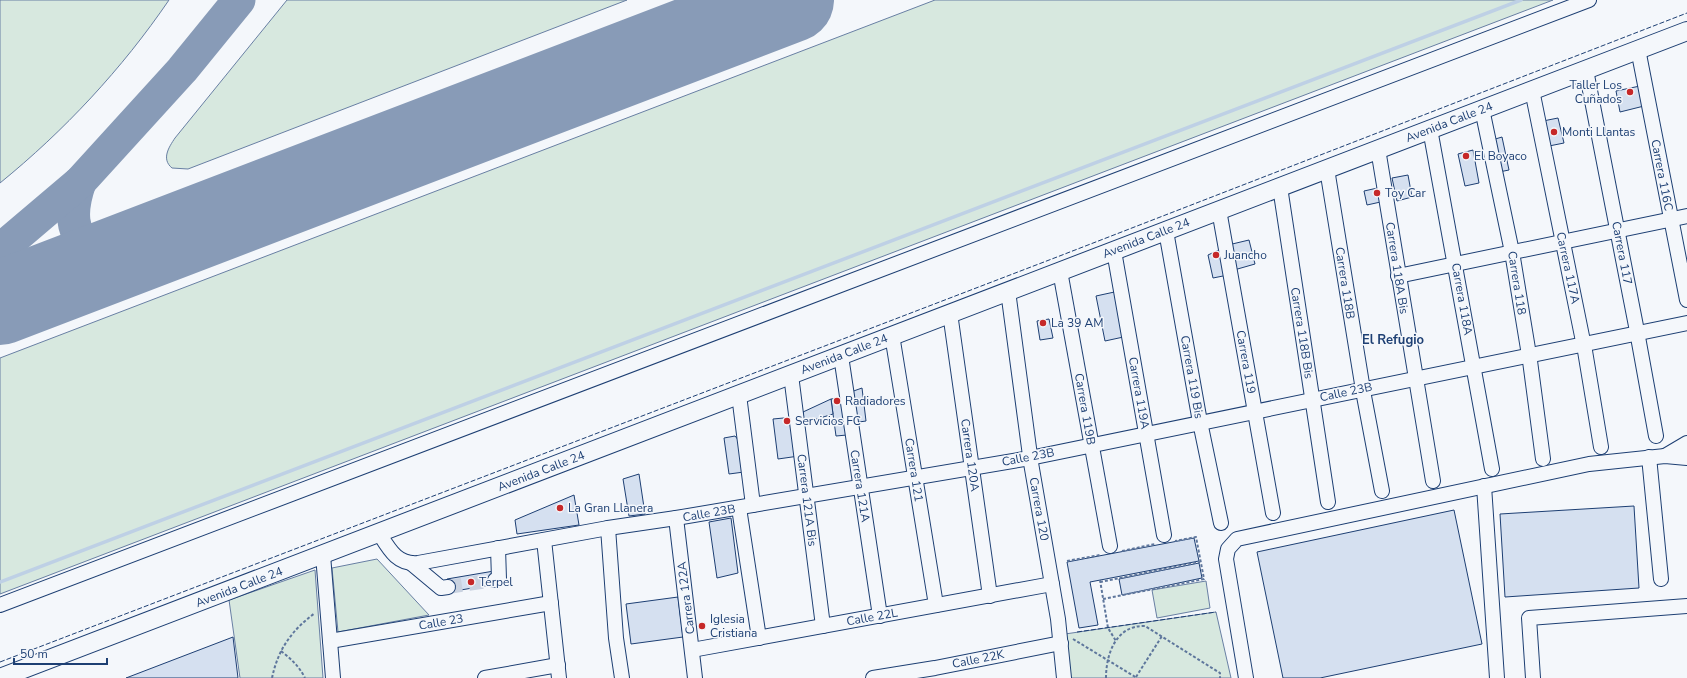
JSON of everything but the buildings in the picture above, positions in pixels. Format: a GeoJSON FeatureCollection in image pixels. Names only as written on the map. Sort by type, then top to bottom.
{"type":"FeatureCollection","features":[{"type":"Feature","properties":{"kind":"main road","name":"Avenida Calle 24"},"geometry":{"type":"LineString","coordinates":[[0,678],[1687,31]]}},
{"type":"Feature","properties":{"kind":"street"},"geometry":{"type":"LineString","coordinates":[[0,605],[1589,0]]}},
{"type":"Feature","properties":{"kind":"street","name":"Carrera 116C"},"geometry":{"type":"LineString","coordinates":[[1638,49],[1687,300]]}},
{"type":"Feature","properties":{"kind":"street","name":"Carrera 117"},"geometry":{"type":"LineString","coordinates":[[1586,70],[1638,332],[1656,436]]}},
{"type":"Feature","properties":{"kind":"street","name":"Carrera 117A"},"geometry":{"type":"LineString","coordinates":[[1532,90],[1583,343],[1601,447]]}},
{"type":"Feature","properties":{"kind":"street","name":"Carrera 118"},"geometry":{"type":"LineString","coordinates":[[1482,109],[1512,252],[1529,354],[1543,459]]}},
{"type":"Feature","properties":{"kind":"street","name":"Carrera 118A"},"geometry":{"type":"LineString","coordinates":[[1430,129],[1492,469]]}},
{"type":"Feature","properties":{"kind":"street","name":"Carrera 118A Bis"},"geometry":{"type":"LineString","coordinates":[[1378,149],[1433,481]]}},
{"type":"Feature","properties":{"kind":"street","name":"Carrera 118B"},"geometry":{"type":"LineString","coordinates":[[1327,169],[1363,388],[1382,491]]}},
{"type":"Feature","properties":{"kind":"street","name":"Carrera 118B Bis"},"geometry":{"type":"LineString","coordinates":[[1280,187],[1328,502]]}},
{"type":"Feature","properties":{"kind":"street","name":"Carrera 119"},"geometry":{"type":"LineString","coordinates":[[1219,210],[1273,513]]}},
{"type":"Feature","properties":{"kind":"street"},"geometry":{"type":"LineString","coordinates":[[1398,276],[1687,216]]}},
{"type":"Feature","properties":{"kind":"street","name":"Carrera 119 Bis"},"geometry":{"type":"LineString","coordinates":[[1166,230],[1200,422],[1221,523]]}},
{"type":"Feature","properties":{"kind":"street","name":"Carrera 119A"},"geometry":{"type":"LineString","coordinates":[[1114,250],[1165,540]]}},
{"type":"Feature","properties":{"kind":"street","name":"Carrera 119B"},"geometry":{"type":"LineString","coordinates":[[1060,271],[1091,445],[1112,550]]}},
{"type":"Feature","properties":{"kind":"street","name":"Carrera 120"},"geometry":{"type":"LineString","coordinates":[[1008,291],[1030,458],[1052,584],[1060,637],[1064,678]]}},
{"type":"Feature","properties":{"kind":"street","name":"Carrera 120A"},"geometry":{"type":"LineString","coordinates":[[950,313],[990,596]]}},
{"type":"Feature","properties":{"kind":"street","name":"Calle 23B"},"geometry":{"type":"LineString","coordinates":[[411,563],[608,528],[676,518],[1030,458],[1312,400],[1363,388],[1687,323]]}},
{"type":"Feature","properties":{"kind":"street","name":"Carrera 121"},"geometry":{"type":"LineString","coordinates":[[892,335],[936,606]]}},
{"type":"Feature","properties":{"kind":"street","name":"Carrera 121A"},"geometry":{"type":"LineString","coordinates":[[840,356],[880,616]]}},
{"type":"Feature","properties":{"kind":"street","name":"Carrera 121A Bis"},"geometry":{"type":"LineString","coordinates":[[791,375],[823,626]]}},
{"type":"Feature","properties":{"kind":"street"},"geometry":{"type":"LineString","coordinates":[[739,395],[746,506],[759,638]]}},
{"type":"Feature","properties":{"kind":"street"},"geometry":{"type":"LineString","coordinates":[[1665,456],[1687,443]]}},
{"type":"Feature","properties":{"kind":"street"},"geometry":{"type":"LineString","coordinates":[[1246,678],[1226,559],[1228,549],[1237,539],[1589,464],[1665,456],[1687,458]]}},
{"type":"Feature","properties":{"kind":"street"},"geometry":{"type":"LineString","coordinates":[[1649,457],[1661,579]]}},
{"type":"Feature","properties":{"kind":"street"},"geometry":{"type":"LineString","coordinates":[[1484,486],[1497,678]]}},
{"type":"Feature","properties":{"kind":"street","name":"Carrera 122A"},"geometry":{"type":"LineString","coordinates":[[676,518],[695,678]]}},
{"type":"Feature","properties":{"kind":"street"},"geometry":{"type":"LineString","coordinates":[[608,528],[616,638],[622,678]]}},
{"type":"Feature","properties":{"kind":"street"},"geometry":{"type":"LineString","coordinates":[[380,533],[386,545],[398,559],[411,563],[441,588],[448,586]]}},
{"type":"Feature","properties":{"kind":"street"},"geometry":{"type":"LineString","coordinates":[[485,678],[558,672],[544,540]]}},
{"type":"Feature","properties":{"kind":"street"},"geometry":{"type":"LineString","coordinates":[[495,580],[499,579],[498,548]]}},
{"type":"Feature","properties":{"kind":"street"},"geometry":{"type":"LineString","coordinates":[[323,555],[333,678]]}},
{"type":"Feature","properties":{"kind":"street","name":"Calle 22L"},"geometry":{"type":"LineString","coordinates":[[692,650],[1052,584]]}},
{"type":"Feature","properties":{"kind":"street","name":"Calle 23"},"geometry":{"type":"LineString","coordinates":[[330,641],[551,603]]}},
{"type":"Feature","properties":{"kind":"street"},"geometry":{"type":"LineString","coordinates":[[1533,678],[1529,618],[1687,606]]}},
{"type":"Feature","properties":{"kind":"street","name":"Calle 22K"},"geometry":{"type":"LineString","coordinates":[[872,678],[935,673],[1060,637]]}},
{"type":"Feature","properties":{"kind":"path"},"geometry":{"type":"LineString","coordinates":[[1067,561],[1112,550],[1165,540],[1196,537],[1204,579],[1103,600]]}},
{"type":"Feature","properties":{"kind":"path"},"geometry":{"type":"LineString","coordinates":[[1116,641],[1108,628],[1100,581],[1200,562]]}},
{"type":"Feature","properties":{"kind":"path"},"geometry":{"type":"LineString","coordinates":[[272,678],[280,651],[289,636],[301,623],[327,604]]}},
{"type":"Feature","properties":{"kind":"path"},"geometry":{"type":"LineString","coordinates":[[1106,678],[1111,647],[1122,632],[1133,627],[1145,626],[1220,673],[1220,678]]}},
{"type":"Feature","properties":{"kind":"path"},"geometry":{"type":"LineString","coordinates":[[1060,637],[1108,660],[1136,678],[1162,636]]}},
{"type":"Feature","properties":{"kind":"path"},"geometry":{"type":"LineString","coordinates":[[280,651],[292,660],[301,670],[305,678]]}},
{"type":"Feature","properties":{"kind":"shaded area"},"geometry":{"type":"Polygon","coordinates":[[[0,0],[169,0],[132,50],[91,98],[47,142],[0,183],[0,0]]]}},
{"type":"Feature","properties":{"kind":"shaded area"},"geometry":{"type":"Polygon","coordinates":[[[287,0],[627,0],[188,169],[172,168],[167,161],[167,153],[175,138],[287,0]]]}},
{"type":"Feature","properties":{"kind":"shaded area"},"geometry":{"type":"Polygon","coordinates":[[[935,0],[1553,0],[0,594],[0,358],[935,0]]]}},
{"type":"Feature","properties":{"kind":"shaded area"},"geometry":{"type":"Polygon","coordinates":[[[377,559],[429,615],[338,632],[332,568],[377,559]]]}},
{"type":"Feature","properties":{"kind":"shaded area"},"geometry":{"type":"Polygon","coordinates":[[[315,570],[323,678],[240,678],[229,600],[315,570]]]}},
{"type":"Feature","properties":{"kind":"shaded area"},"geometry":{"type":"Polygon","coordinates":[[[1206,581],[1210,608],[1157,618],[1152,590],[1206,581]]]}},
{"type":"Feature","properties":{"kind":"shaded area"},"geometry":{"type":"Polygon","coordinates":[[[1216,612],[1231,678],[1070,678],[1065,634],[1216,612]]]}},
{"type":"Feature","properties":{"kind":"waterway"},"geometry":{"type":"LineString","coordinates":[[0,582],[1521,0]]}},
{"type":"Feature","properties":{"kind":"taxiway"},"geometry":{"type":"LineString","coordinates":[[0,250],[80,182],[182,70],[239,0]]}},
{"type":"Feature","properties":{"kind":"taxiway"},"geometry":{"type":"LineString","coordinates":[[80,182],[75,201],[74,220],[80,237],[87,244],[97,248],[115,250],[146,247]]}},
{"type":"Feature","properties":{"kind":"runway"},"geometry":{"type":"LineString","coordinates":[[0,303],[792,0]]}},
{"type":"Feature","properties":{"kind":"tunnel"},"geometry":{"type":"LineString","coordinates":[[448,587],[495,580]]}},
{"type":"Feature","properties":{"kind":"fence"},"geometry":{"type":"LineString","coordinates":[[0,662],[1057,257],[1687,13]]}},
{"type":"Feature","properties":{"kind":"fence"},"geometry":{"type":"LineString","coordinates":[[1077,632],[1216,612]]}},
{"type":"Feature","properties":{"kind":"place","name":"Taller Los Cuñados"},"geometry":{"type":"Point","coordinates":[1630,92]}},
{"type":"Feature","properties":{"kind":"place","name":"Monti Llantas"},"geometry":{"type":"Point","coordinates":[1554,132]}},
{"type":"Feature","properties":{"kind":"place","name":"El Boyaco"},"geometry":{"type":"Point","coordinates":[1466,156]}},
{"type":"Feature","properties":{"kind":"place","name":"Toy Car"},"geometry":{"type":"Point","coordinates":[1377,193]}},
{"type":"Feature","properties":{"kind":"place","name":"Juancho"},"geometry":{"type":"Point","coordinates":[1216,255]}},
{"type":"Feature","properties":{"kind":"place","name":"La 39 AM"},"geometry":{"type":"Point","coordinates":[1043,323]}},
{"type":"Feature","properties":{"kind":"place","name":"Radiadores"},"geometry":{"type":"Point","coordinates":[837,401]}},
{"type":"Feature","properties":{"kind":"place","name":"Servicios FC"},"geometry":{"type":"Point","coordinates":[787,421]}},
{"type":"Feature","properties":{"kind":"place","name":"La Gran Llanera"},"geometry":{"type":"Point","coordinates":[560,508]}},
{"type":"Feature","properties":{"kind":"place","name":"Terpel"},"geometry":{"type":"Point","coordinates":[471,582]}},
{"type":"Feature","properties":{"kind":"place","name":"Iglesia Cristiana"},"geometry":{"type":"Point","coordinates":[702,626]}},
{"type":"Feature","properties":{"kind":"district","name":"El Refugio"},"geometry":{"type":"Point","coordinates":[1393,340]}}]}
